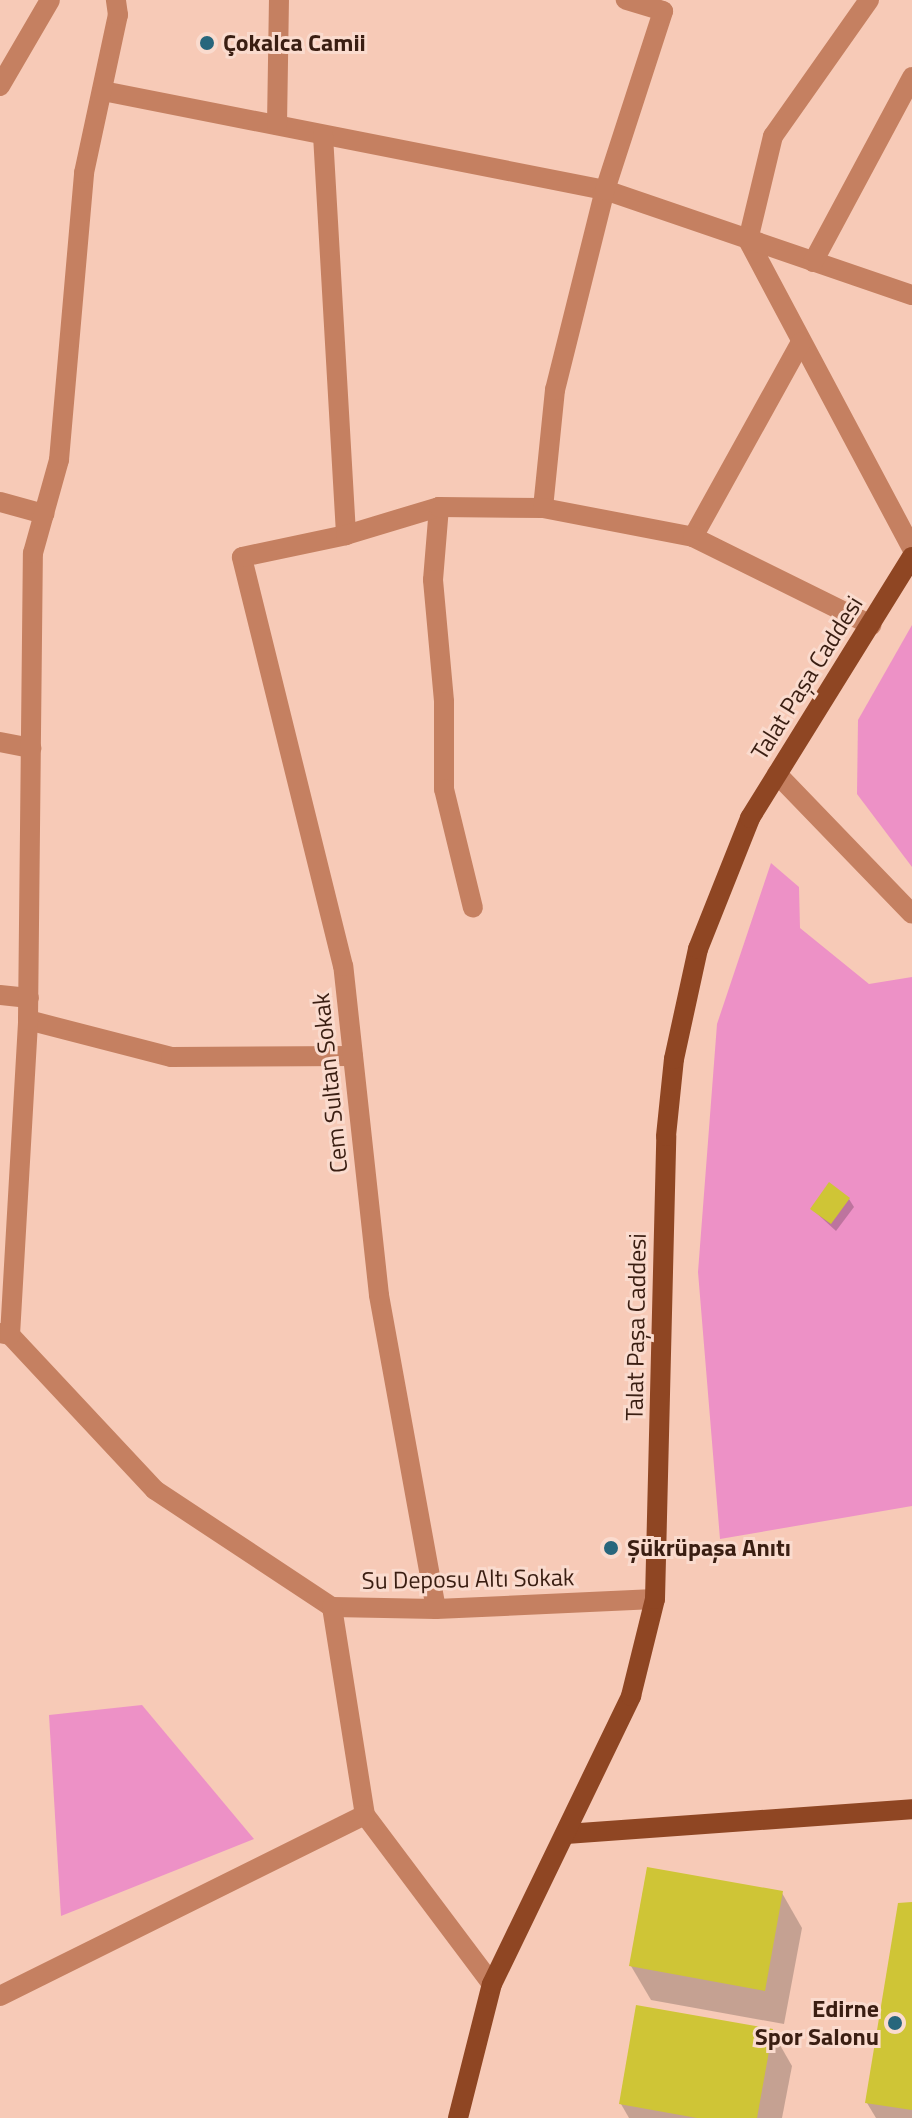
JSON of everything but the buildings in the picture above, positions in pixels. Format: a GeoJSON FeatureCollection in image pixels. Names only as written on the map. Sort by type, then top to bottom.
{"type":"FeatureCollection","features":[{"type":"Feature","properties":{"kind":"main road","name":"Talat Paşa Caddesi"},"geometry":{"type":"LineString","coordinates":[[458,2118],[492,1984],[631,1696],[655,1599],[666,1136],[674,1059],[713,899],[750,818],[912,557]]}},
{"type":"Feature","properties":{"kind":"main road"},"geometry":{"type":"LineString","coordinates":[[566,1834],[912,1809]]}},
{"type":"Feature","properties":{"kind":"street"},"geometry":{"type":"LineString","coordinates":[[0,86],[50,0]]}},
{"type":"Feature","properties":{"kind":"street"},"geometry":{"type":"LineString","coordinates":[[5,1334],[29,998],[33,553],[59,460],[84,173],[118,15],[116,0]]}},
{"type":"Feature","properties":{"kind":"street"},"geometry":{"type":"LineString","coordinates":[[277,125],[279,0]]}},
{"type":"Feature","properties":{"kind":"street"},"geometry":{"type":"LineString","coordinates":[[543,508],[555,390],[605,190],[663,11],[626,0]]}},
{"type":"Feature","properties":{"kind":"street"},"geometry":{"type":"LineString","coordinates":[[869,0],[773,136],[748,240],[912,548]]}},
{"type":"Feature","properties":{"kind":"street"},"geometry":{"type":"LineString","coordinates":[[813,262],[912,77]]}},
{"type":"Feature","properties":{"kind":"street"},"geometry":{"type":"LineString","coordinates":[[103,91],[605,190],[912,295]]}},
{"type":"Feature","properties":{"kind":"street"},"geometry":{"type":"LineString","coordinates":[[323,135],[346,535],[439,507],[543,508],[693,537],[871,625]]}},
{"type":"Feature","properties":{"kind":"street"},"geometry":{"type":"LineString","coordinates":[[693,537],[801,342]]}},
{"type":"Feature","properties":{"kind":"street"},"geometry":{"type":"LineString","coordinates":[[0,502],[44,514]]}},
{"type":"Feature","properties":{"kind":"street"},"geometry":{"type":"LineString","coordinates":[[439,507],[433,580],[444,789],[473,908]]}},
{"type":"Feature","properties":{"kind":"street","name":"Cem Sultan Sokak"},"geometry":{"type":"LineString","coordinates":[[346,535],[242,557],[343,966],[379,1295],[436,1609]]}},
{"type":"Feature","properties":{"kind":"street"},"geometry":{"type":"LineString","coordinates":[[0,742],[31,748]]}},
{"type":"Feature","properties":{"kind":"street"},"geometry":{"type":"LineString","coordinates":[[777,774],[912,914]]}},
{"type":"Feature","properties":{"kind":"street"},"geometry":{"type":"LineString","coordinates":[[0,995],[29,998]]}},
{"type":"Feature","properties":{"kind":"street"},"geometry":{"type":"LineString","coordinates":[[28,1020],[171,1057],[353,1056]]}},
{"type":"Feature","properties":{"kind":"street","name":"Su Deposu Altı Sokak"},"geometry":{"type":"LineString","coordinates":[[5,1334],[155,1490],[332,1607],[436,1609],[655,1599]]}},
{"type":"Feature","properties":{"kind":"street"},"geometry":{"type":"LineString","coordinates":[[332,1607],[365,1815],[492,1984]]}},
{"type":"Feature","properties":{"kind":"street"},"geometry":{"type":"LineString","coordinates":[[0,1996],[365,1815]]}},
{"type":"Feature","properties":{"kind":"shaded area"},"geometry":{"type":"Polygon","coordinates":[[[912,625],[912,867],[857,794],[858,720],[912,625]]]}},
{"type":"Feature","properties":{"kind":"shaded area"},"geometry":{"type":"Polygon","coordinates":[[[771,863],[799,887],[800,928],[869,984],[912,977],[912,1506],[720,1539],[698,1272],[717,1024],[771,863]]]}},
{"type":"Feature","properties":{"kind":"shaded area"},"geometry":{"type":"Polygon","coordinates":[[[142,1705],[254,1839],[61,1916],[49,1715],[142,1705]]]}},
{"type":"Feature","properties":{"kind":"place","name":"Çokalca Camii"},"geometry":{"type":"Point","coordinates":[207,43]}},
{"type":"Feature","properties":{"kind":"place","name":"Şükrüpaşa Anıtı"},"geometry":{"type":"Point","coordinates":[611,1548]}},
{"type":"Feature","properties":{"kind":"place","name":"Edirne Spor Salonu"},"geometry":{"type":"Point","coordinates":[895,2023]}}]}
